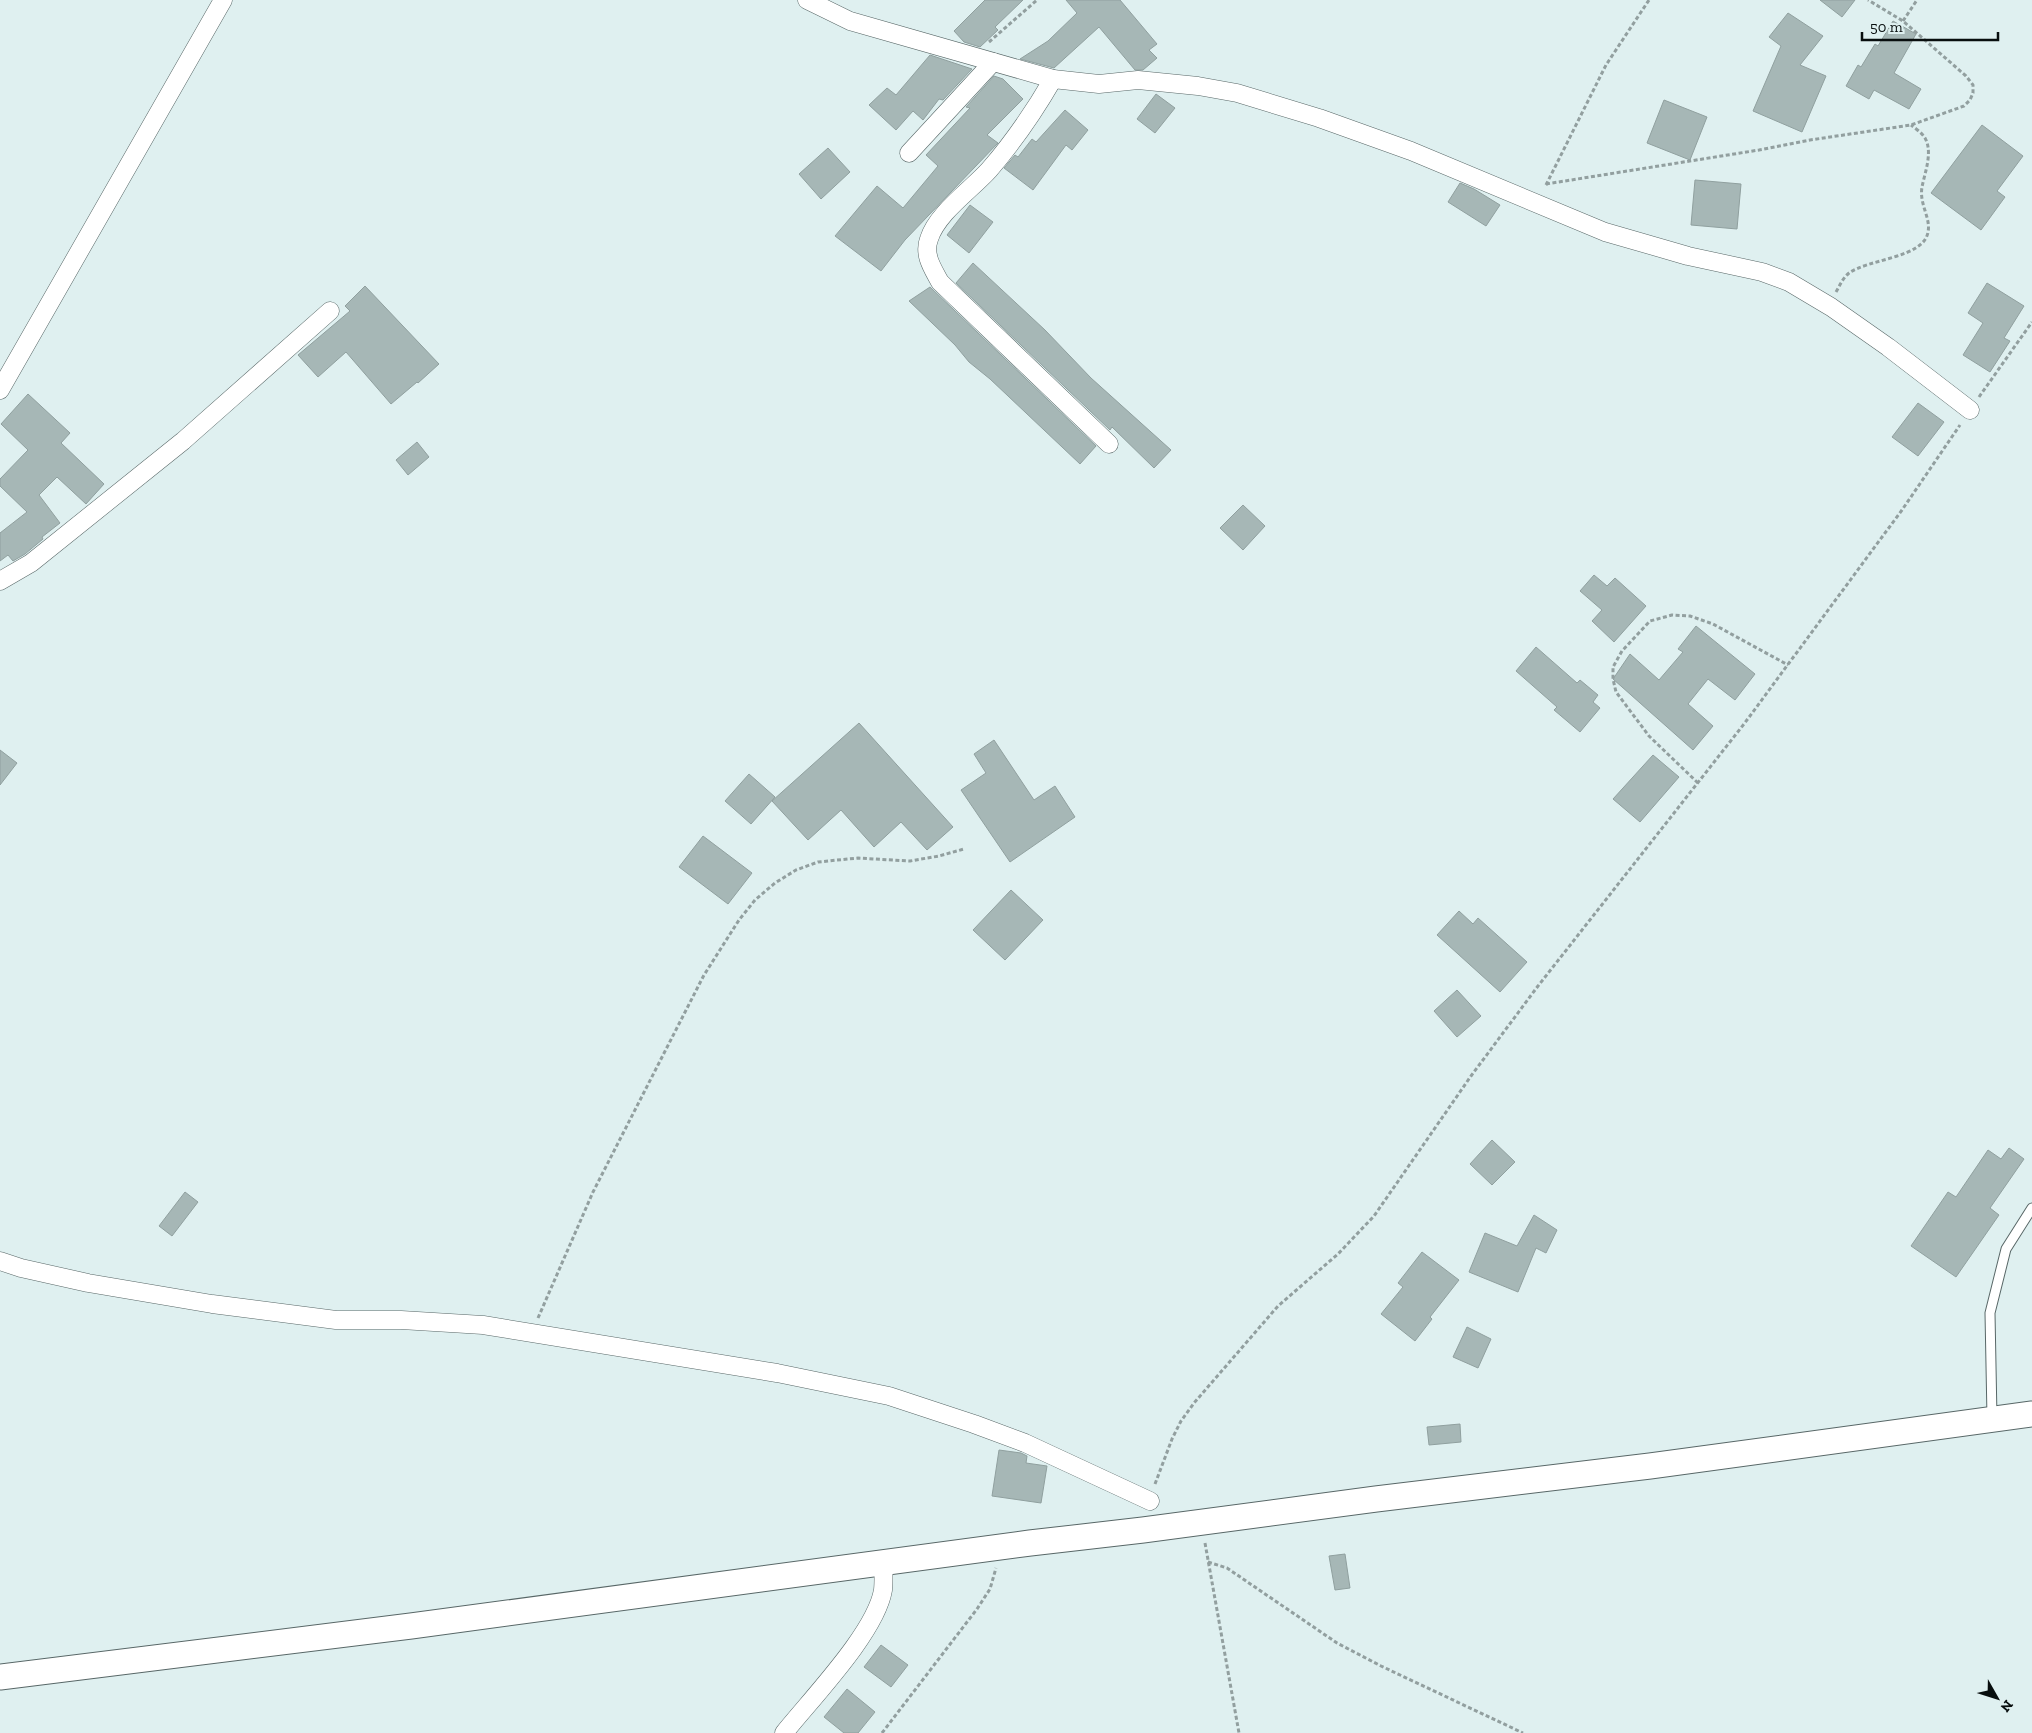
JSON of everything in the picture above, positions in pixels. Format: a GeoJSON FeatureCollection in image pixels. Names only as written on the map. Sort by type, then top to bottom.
{"type":"FeatureCollection","features":[{"type":"Feature","properties":{"kind":"main road"},"geometry":{"type":"LineString","coordinates":[[0,1677],[411,1626],[1376,1498],[1650,1466],[2032,1414]]}},
{"type":"Feature","properties":{"kind":"street"},"geometry":{"type":"LineString","coordinates":[[0,390],[223,0]]}},
{"type":"Feature","properties":{"kind":"street"},"geometry":{"type":"LineString","coordinates":[[807,0],[850,20],[1053,79],[1099,84],[1138,80],[1198,86],[1237,93],[1319,118],[1411,151],[1605,232],[1688,256],[1762,272],[1789,282],[1831,306],[1896,352],[1970,410]]}},
{"type":"Feature","properties":{"kind":"street"},"geometry":{"type":"LineString","coordinates":[[908,153],[993,62]]}},
{"type":"Feature","properties":{"kind":"street"},"geometry":{"type":"LineString","coordinates":[[1053,79],[1022,130],[988,171],[942,217],[929,239],[927,251],[930,264],[940,282],[1109,444]]}},
{"type":"Feature","properties":{"kind":"street"},"geometry":{"type":"LineString","coordinates":[[0,581],[31,563],[182,441],[330,311]]}},
{"type":"Feature","properties":{"kind":"street"},"geometry":{"type":"LineString","coordinates":[[0,1261],[21,1268],[88,1283],[212,1304],[336,1320],[401,1320],[483,1325],[777,1373],[889,1396],[1025,1443],[1150,1500]]}},
{"type":"Feature","properties":{"kind":"street"},"geometry":{"type":"LineString","coordinates":[[784,1733],[846,1656],[874,1616],[883,1590],[884,1563]]}},
{"type":"Feature","properties":{"kind":"lane"},"geometry":{"type":"LineString","coordinates":[[1992,1419],[1990,1313],[2006,1249],[2032,1208]]}},
{"type":"Feature","properties":{"kind":"path"},"geometry":{"type":"LineString","coordinates":[[973,57],[1037,0]]}},
{"type":"Feature","properties":{"kind":"path"},"geometry":{"type":"LineString","coordinates":[[1537,203],[1606,66],[1649,0]]}},
{"type":"Feature","properties":{"kind":"path"},"geometry":{"type":"LineString","coordinates":[[1546,184],[1911,124],[1964,106],[1970,100],[1973,93],[1973,85],[1953,63],[1902,21],[1868,0]]}},
{"type":"Feature","properties":{"kind":"path"},"geometry":{"type":"LineString","coordinates":[[1902,21],[1917,0]]}},
{"type":"Feature","properties":{"kind":"path"},"geometry":{"type":"LineString","coordinates":[[1831,306],[1843,280],[1850,272],[1874,262],[1905,254],[1926,240],[1929,231],[1921,200],[1929,153],[1925,138],[1911,124]]}},
{"type":"Feature","properties":{"kind":"path"},"geometry":{"type":"LineString","coordinates":[[1150,1500],[1172,1439],[1181,1421],[1194,1403],[1278,1306],[1338,1254],[1374,1216],[1471,1076],[1538,986],[1788,665],[1902,510],[2032,322]]}},
{"type":"Feature","properties":{"kind":"path"},"geometry":{"type":"LineString","coordinates":[[1698,783],[1649,736],[1616,692],[1613,666],[1622,651],[1650,621],[1672,615],[1690,616],[1713,624],[1788,665]]}},
{"type":"Feature","properties":{"kind":"path"},"geometry":{"type":"LineString","coordinates":[[532,1333],[554,1278],[594,1192],[704,975],[739,920],[755,900],[775,883],[796,870],[818,862],[858,858],[918,860],[964,849]]}},
{"type":"Feature","properties":{"kind":"path"},"geometry":{"type":"LineString","coordinates":[[1201,1522],[1239,1733]]}},
{"type":"Feature","properties":{"kind":"path"},"geometry":{"type":"LineString","coordinates":[[882,1733],[990,1589],[1000,1548]]}},
{"type":"Feature","properties":{"kind":"path"},"geometry":{"type":"LineString","coordinates":[[1208,1562],[1227,1568],[1337,1643],[1381,1666],[1523,1733]]}},
{"type":"Feature","properties":{"kind":"building"},"geometry":{"type":"Polygon","coordinates":[[[985,0],[1023,0],[995,27],[998,30],[980,47],[964,42],[954,31],[985,0]]]}},
{"type":"Feature","properties":{"kind":"building"},"geometry":{"type":"Polygon","coordinates":[[[1066,0],[1120,0],[1157,44],[1149,50],[1157,58],[1143,70],[1135,70],[1099,27],[1054,68],[1020,59],[1048,41],[1077,13],[1066,0]]]}},
{"type":"Feature","properties":{"kind":"building"},"geometry":{"type":"Polygon","coordinates":[[[1820,0],[1855,0],[1842,17],[1820,0]]]}},
{"type":"Feature","properties":{"kind":"building"},"geometry":{"type":"Polygon","coordinates":[[[1788,13],[1823,36],[1800,65],[1826,76],[1802,132],[1753,111],[1781,46],[1769,37],[1788,13]]]}},
{"type":"Feature","properties":{"kind":"building"},"geometry":{"type":"Polygon","coordinates":[[[1893,21],[1916,34],[1894,73],[1921,89],[1909,109],[1874,90],[1869,99],[1846,86],[1858,65],[1861,67],[1875,44],[1878,46],[1893,21]]]}},
{"type":"Feature","properties":{"kind":"building"},"geometry":{"type":"Polygon","coordinates":[[[930,55],[972,69],[943,100],[939,99],[923,120],[913,111],[896,130],[869,105],[887,88],[896,95],[930,55]]]}},
{"type":"Feature","properties":{"kind":"building"},"geometry":{"type":"Polygon","coordinates":[[[994,76],[1003,79],[1023,99],[987,135],[998,143],[905,240],[881,271],[835,236],[877,186],[903,208],[938,166],[926,155],[970,108],[966,107],[994,76]]]}},
{"type":"Feature","properties":{"kind":"building"},"geometry":{"type":"Polygon","coordinates":[[[1156,94],[1175,108],[1155,133],[1137,119],[1156,94]]]}},
{"type":"Feature","properties":{"kind":"building"},"geometry":{"type":"Polygon","coordinates":[[[1664,100],[1707,117],[1690,160],[1647,143],[1664,100]]]}},
{"type":"Feature","properties":{"kind":"building"},"geometry":{"type":"Polygon","coordinates":[[[1065,110],[1088,130],[1072,150],[1066,145],[1033,190],[1004,168],[1015,155],[1018,157],[1032,139],[1036,142],[1065,110]]]}},
{"type":"Feature","properties":{"kind":"building"},"geometry":{"type":"Polygon","coordinates":[[[1982,125],[2023,156],[1997,191],[2005,197],[1981,230],[1931,193],[1982,125]]]}},
{"type":"Feature","properties":{"kind":"building"},"geometry":{"type":"Polygon","coordinates":[[[828,148],[850,172],[821,199],[799,174],[828,148]]]}},
{"type":"Feature","properties":{"kind":"building"},"geometry":{"type":"Polygon","coordinates":[[[1695,180],[1741,184],[1737,229],[1691,225],[1695,180]]]}},
{"type":"Feature","properties":{"kind":"building"},"geometry":{"type":"Polygon","coordinates":[[[1460,183],[1500,205],[1486,226],[1448,202],[1460,183]]]}},
{"type":"Feature","properties":{"kind":"building"},"geometry":{"type":"Polygon","coordinates":[[[970,205],[993,222],[969,253],[947,235],[970,205]]]}},
{"type":"Feature","properties":{"kind":"building"},"geometry":{"type":"Polygon","coordinates":[[[973,263],[1045,330],[1091,378],[1171,450],[1154,468],[1112,427],[1110,430],[956,283],[973,263]]]}},
{"type":"Feature","properties":{"kind":"building"},"geometry":{"type":"Polygon","coordinates":[[[1987,283],[2024,306],[2004,338],[2010,341],[1990,372],[1963,355],[1983,323],[1968,313],[1987,283]]]}},
{"type":"Feature","properties":{"kind":"building"},"geometry":{"type":"Polygon","coordinates":[[[365,286],[439,364],[391,404],[346,352],[318,377],[298,355],[350,311],[345,306],[365,286]]]}},
{"type":"Feature","properties":{"kind":"building"},"geometry":{"type":"Polygon","coordinates":[[[930,287],[1096,446],[1080,464],[990,379],[969,362],[955,345],[909,301],[930,287]]]}},
{"type":"Feature","properties":{"kind":"building"},"geometry":{"type":"Polygon","coordinates":[[[28,394],[70,433],[61,443],[104,484],[86,504],[57,477],[39,495],[60,523],[25,554],[13,561],[8,555],[0,561],[0,533],[27,512],[0,486],[0,479],[28,450],[1,424],[28,394]]]}},
{"type":"Feature","properties":{"kind":"building"},"geometry":{"type":"Polygon","coordinates":[[[1918,403],[1944,422],[1918,456],[1892,437],[1918,403]]]}},
{"type":"Feature","properties":{"kind":"building"},"geometry":{"type":"Polygon","coordinates":[[[417,442],[429,457],[408,475],[396,460],[417,442]]]}},
{"type":"Feature","properties":{"kind":"building"},"geometry":{"type":"Polygon","coordinates":[[[1243,505],[1265,526],[1243,550],[1220,528],[1243,505]]]}},
{"type":"Feature","properties":{"kind":"building"},"geometry":{"type":"Polygon","coordinates":[[[1594,575],[1607,586],[1615,578],[1646,606],[1614,642],[1592,621],[1602,610],[1580,591],[1594,575]]]}},
{"type":"Feature","properties":{"kind":"building"},"geometry":{"type":"Polygon","coordinates":[[[1696,626],[1755,674],[1735,700],[1708,679],[1688,704],[1713,726],[1693,750],[1613,679],[1630,654],[1659,680],[1683,652],[1678,649],[1696,626]]]}},
{"type":"Feature","properties":{"kind":"building"},"geometry":{"type":"Polygon","coordinates":[[[1536,647],[1577,683],[1580,680],[1598,695],[1593,702],[1600,708],[1580,732],[1554,710],[1557,707],[1516,671],[1536,647]]]}},
{"type":"Feature","properties":{"kind":"building"},"geometry":{"type":"Polygon","coordinates":[[[859,723],[953,827],[927,850],[901,822],[874,847],[841,810],[808,840],[772,801],[859,723]]]}},
{"type":"Feature","properties":{"kind":"building"},"geometry":{"type":"Polygon","coordinates":[[[994,740],[1034,800],[1055,786],[1075,817],[1010,862],[961,790],[986,773],[974,754],[994,740]]]}},
{"type":"Feature","properties":{"kind":"building"},"geometry":{"type":"Polygon","coordinates":[[[0,750],[17,763],[0,785],[0,750]]]}},
{"type":"Feature","properties":{"kind":"building"},"geometry":{"type":"Polygon","coordinates":[[[1653,755],[1679,777],[1640,822],[1613,799],[1653,755]]]}},
{"type":"Feature","properties":{"kind":"building"},"geometry":{"type":"Polygon","coordinates":[[[749,774],[775,797],[751,824],[725,801],[749,774]]]}},
{"type":"Feature","properties":{"kind":"building"},"geometry":{"type":"Polygon","coordinates":[[[703,836],[752,873],[728,904],[679,867],[703,836]]]}},
{"type":"Feature","properties":{"kind":"building"},"geometry":{"type":"Polygon","coordinates":[[[1011,890],[1043,920],[1005,960],[973,930],[1011,890]]]}},
{"type":"Feature","properties":{"kind":"building"},"geometry":{"type":"Polygon","coordinates":[[[1459,911],[1473,924],[1478,918],[1527,962],[1500,992],[1437,935],[1459,911]]]}},
{"type":"Feature","properties":{"kind":"building"},"geometry":{"type":"Polygon","coordinates":[[[1457,990],[1481,1016],[1457,1037],[1434,1011],[1457,990]]]}},
{"type":"Feature","properties":{"kind":"building"},"geometry":{"type":"Polygon","coordinates":[[[1492,1140],[1515,1162],[1492,1185],[1470,1164],[1492,1140]]]}},
{"type":"Feature","properties":{"kind":"building"},"geometry":{"type":"Polygon","coordinates":[[[2009,1148],[2024,1159],[1990,1208],[1999,1215],[1956,1277],[1911,1246],[1948,1192],[1956,1197],[1988,1150],[2001,1159],[2009,1148]]]}},
{"type":"Feature","properties":{"kind":"building"},"geometry":{"type":"Polygon","coordinates":[[[185,1192],[198,1202],[172,1236],[159,1226],[185,1192]]]}},
{"type":"Feature","properties":{"kind":"building"},"geometry":{"type":"Polygon","coordinates":[[[1534,1215],[1557,1230],[1546,1253],[1536,1248],[1518,1292],[1469,1272],[1485,1233],[1517,1246],[1534,1215]]]}},
{"type":"Feature","properties":{"kind":"building"},"geometry":{"type":"Polygon","coordinates":[[[1422,1252],[1459,1280],[1430,1317],[1432,1319],[1415,1341],[1381,1314],[1403,1287],[1398,1283],[1422,1252]]]}},
{"type":"Feature","properties":{"kind":"building"},"geometry":{"type":"Polygon","coordinates":[[[1467,1327],[1491,1339],[1478,1368],[1453,1357],[1467,1327]]]}},
{"type":"Feature","properties":{"kind":"building"},"geometry":{"type":"Polygon","coordinates":[[[1460,1424],[1461,1442],[1429,1445],[1427,1427],[1460,1424]]]}},
{"type":"Feature","properties":{"kind":"building"},"geometry":{"type":"Polygon","coordinates":[[[999,1450],[1021,1453],[1027,1456],[1026,1463],[1047,1466],[1041,1503],[992,1496],[999,1450]]]}},
{"type":"Feature","properties":{"kind":"building"},"geometry":{"type":"Polygon","coordinates":[[[1345,1554],[1350,1588],[1335,1590],[1329,1556],[1345,1554]]]}},
{"type":"Feature","properties":{"kind":"building"},"geometry":{"type":"Polygon","coordinates":[[[881,1645],[908,1665],[891,1687],[864,1667],[881,1645]]]}},
{"type":"Feature","properties":{"kind":"building"},"geometry":{"type":"Polygon","coordinates":[[[847,1689],[875,1712],[858,1733],[844,1733],[824,1717],[847,1689]]]}}]}
